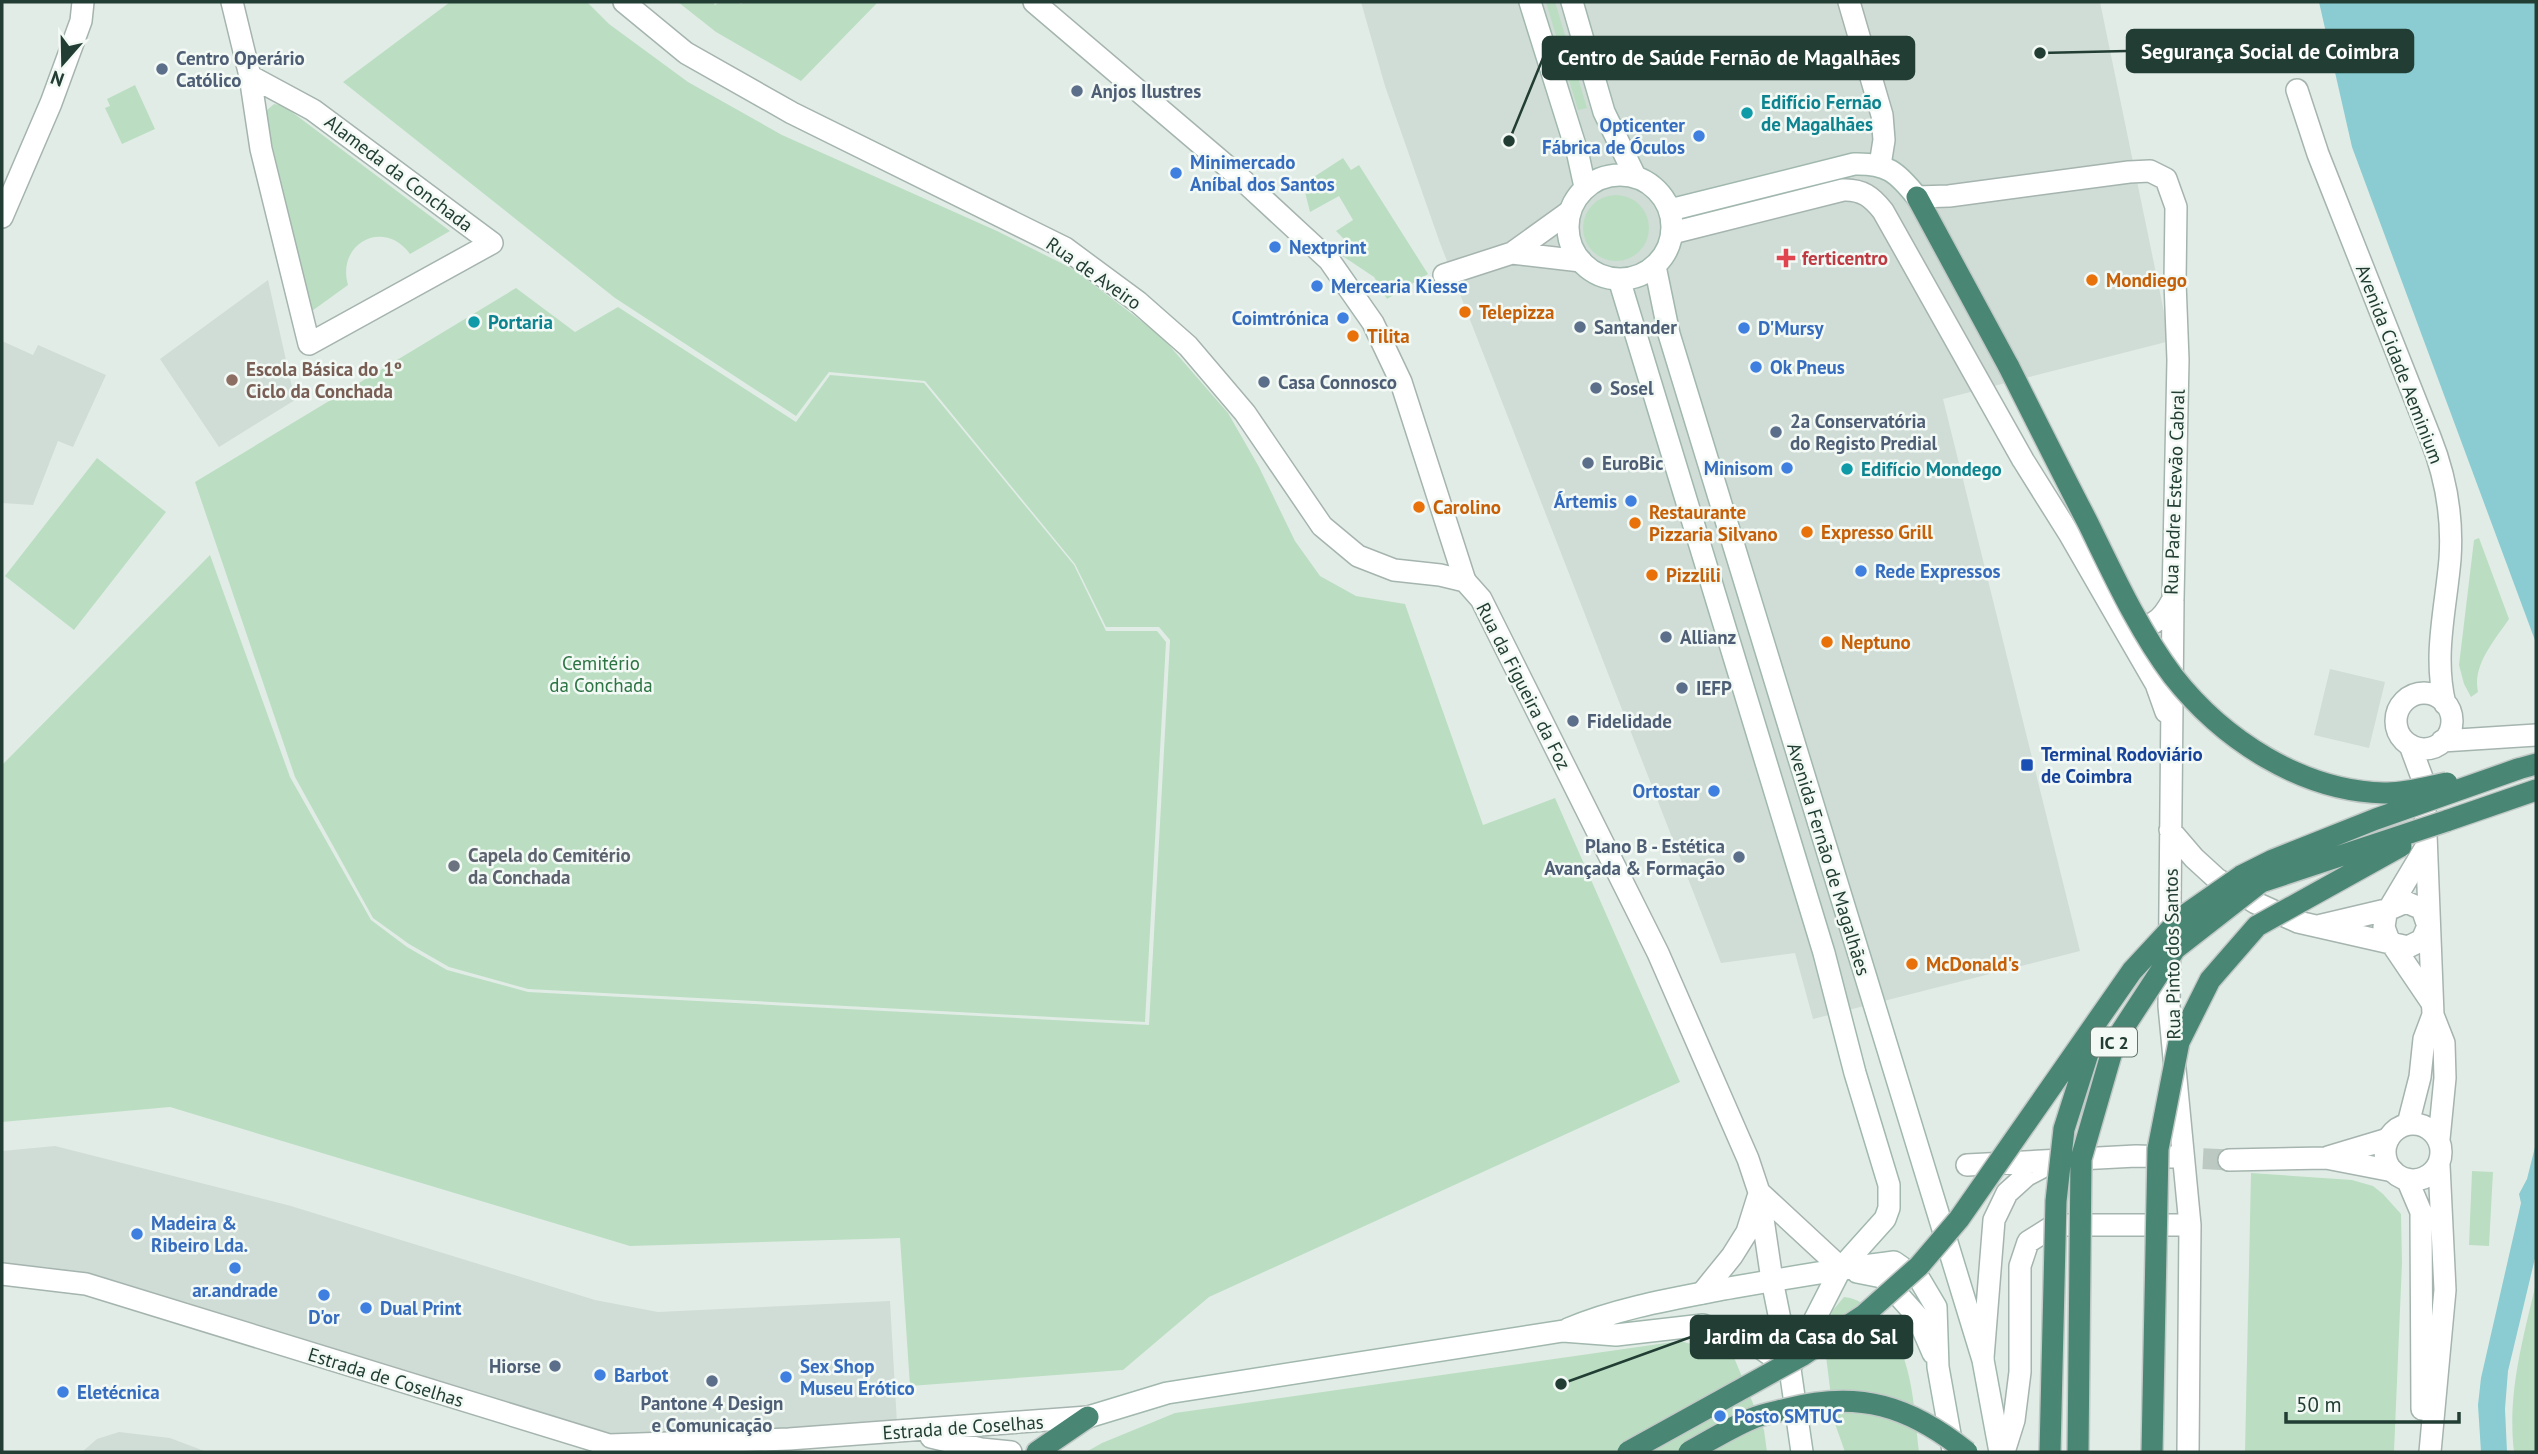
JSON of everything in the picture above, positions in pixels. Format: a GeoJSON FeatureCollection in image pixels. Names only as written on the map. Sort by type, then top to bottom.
{"type":"FeatureCollection","features":[{"type":"Feature","properties":{"kind":"highway"},"geometry":{"type":"LineString","coordinates":[[1917,197],[2009,367],[2127,602],[2173,675],[2218,723],[2244,743],[2294,772],[2367,792],[2400,792],[2527,767]]}},
{"type":"Feature","properties":{"kind":"highway","name":"IC 2"},"geometry":{"type":"LineString","coordinates":[[2050,1452],[2056,1201],[2064,1129],[2100,1019],[2132,971],[2182,917],[2241,876],[2273,860],[2376,819],[2527,767]]}},
{"type":"Feature","properties":{"kind":"highway","name":"IC 2"},"geometry":{"type":"LineString","coordinates":[[2078,1452],[2081,1159],[2115,1041],[2175,949],[2261,882],[2536,790]]}},
{"type":"Feature","properties":{"kind":"highway"},"geometry":{"type":"LineString","coordinates":[[2152,1452],[2158,1149],[2179,1042],[2210,980],[2257,926],[2445,821]]}},
{"type":"Feature","properties":{"kind":"highway"},"geometry":{"type":"LineString","coordinates":[[1628,1452],[1803,1355],[1864,1315],[1919,1266],[1959,1219],[2100,1019]]}},
{"type":"Feature","properties":{"kind":"highway"},"geometry":{"type":"LineString","coordinates":[[1689,1452],[1751,1419],[1815,1402],[1864,1401],[1906,1413],[1938,1429],[1967,1452]]}},
{"type":"Feature","properties":{"kind":"highway"},"geometry":{"type":"LineString","coordinates":[[1037,1452],[1088,1418]]}},
{"type":"Feature","properties":{"kind":"street"},"geometry":{"type":"LineString","coordinates":[[2,217],[51,103],[81,21],[83,2]]}},
{"type":"Feature","properties":{"kind":"street","name":"Alameda da Conchada"},"geometry":{"type":"LineString","coordinates":[[232,2],[250,76],[261,149],[309,344],[492,243],[313,110],[250,76]]}},
{"type":"Feature","properties":{"kind":"street","name":"Rua de Aveiro"},"geometry":{"type":"LineString","coordinates":[[624,2],[686,53],[792,113],[1065,248],[1138,302],[1188,346],[1245,413],[1322,526],[1358,556],[1394,570],[1440,575],[1465,581]]}},
{"type":"Feature","properties":{"kind":"street","name":"Rua da Figueira da Foz"},"geometry":{"type":"LineString","coordinates":[[1034,2],[1236,174],[1329,261],[1373,323],[1401,382],[1465,581],[1481,599],[1658,953],[1748,1159],[1759,1192],[1802,1452]]}},
{"type":"Feature","properties":{"kind":"street"},"geometry":{"type":"LineString","coordinates":[[1530,2],[1578,155],[1585,187]]}},
{"type":"Feature","properties":{"kind":"street"},"geometry":{"type":"LineString","coordinates":[[1572,2],[1604,112],[1635,176]]}},
{"type":"Feature","properties":{"kind":"street"},"geometry":{"type":"LineString","coordinates":[[1849,2],[1882,115],[1884,140],[1880,165]]}},
{"type":"Feature","properties":{"kind":"street","name":"Avenida Cidade Aeminium"},"geometry":{"type":"LineString","coordinates":[[2297,90],[2318,154],[2444,477],[2451,538],[2439,648]]}},
{"type":"Feature","properties":{"kind":"street"},"geometry":{"type":"LineString","coordinates":[[1670,210],[1854,164],[1880,165],[1891,170],[1917,197]]}},
{"type":"Feature","properties":{"kind":"street","name":"Rua Padre Estevão Cabral"},"geometry":{"type":"LineString","coordinates":[[1917,197],[1949,197],[2129,172],[2150,171],[2166,179],[2176,207],[2178,360],[2173,599],[2164,617],[2142,629],[2123,627]]}},
{"type":"Feature","properties":{"kind":"street"},"geometry":{"type":"LineString","coordinates":[[1608,175],[1635,176],[1656,189],[1670,210],[1672,233],[1663,256],[1655,266],[1632,278],[1619,279],[1598,274],[1581,261],[1571,246],[1567,229],[1569,212],[1575,198],[1585,187],[1608,175]]}},
{"type":"Feature","properties":{"kind":"street"},"geometry":{"type":"LineString","coordinates":[[1672,233],[1843,190],[1863,192],[1874,200],[1883,211],[2023,460],[2070,535],[2156,684],[2171,724]]}},
{"type":"Feature","properties":{"kind":"street"},"geometry":{"type":"LineString","coordinates":[[1444,275],[1512,253],[1569,212]]}},
{"type":"Feature","properties":{"kind":"street"},"geometry":{"type":"LineString","coordinates":[[1512,253],[1581,261]]}},
{"type":"Feature","properties":{"kind":"street","name":"Avenida Fernão de Magalhães"},"geometry":{"type":"LineString","coordinates":[[1655,266],[1662,310],[1672,346],[1983,1360],[2002,1452]]}},
{"type":"Feature","properties":{"kind":"street","name":"Avenida Fernão de Magalhães"},"geometry":{"type":"LineString","coordinates":[[1619,279],[1820,940],[1854,1073],[1889,1185],[1889,1208],[1885,1219],[1841,1268],[1790,1369]]}},
{"type":"Feature","properties":{"kind":"street","name":"Rua Pinto dos Santos"},"geometry":{"type":"LineString","coordinates":[[2173,599],[2169,1006],[2190,1225],[2188,1452]]}},
{"type":"Feature","properties":{"kind":"street"},"geometry":{"type":"LineString","coordinates":[[2439,648],[2411,696],[2403,702],[2396,720],[2402,739],[2419,748],[2440,743],[2527,735]]}},
{"type":"Feature","properties":{"kind":"street"},"geometry":{"type":"LineString","coordinates":[[2424,783],[2440,743],[2450,729],[2441,681],[2439,648]]}},
{"type":"Feature","properties":{"kind":"street"},"geometry":{"type":"LineString","coordinates":[[2411,696],[2429,694],[2483,728],[2527,735]]}},
{"type":"Feature","properties":{"kind":"street"},"geometry":{"type":"LineString","coordinates":[[2408,1124],[2420,1077],[2424,1039],[2432,1009],[2424,783],[2410,745]]}},
{"type":"Feature","properties":{"kind":"street"},"geometry":{"type":"LineString","coordinates":[[2170,830],[2194,858],[2223,883],[2256,903],[2286,917],[2393,942],[2432,1009],[2444,1043],[2445,1078],[2439,1139],[2442,1157],[2439,1166],[2445,1290],[2430,1452]]}},
{"type":"Feature","properties":{"kind":"street"},"geometry":{"type":"LineString","coordinates":[[2318,926],[2390,909],[2400,903],[2412,903],[2425,914],[2428,926],[2422,940],[2400,946],[2388,938],[2384,920],[2390,909],[2426,847]]}},
{"type":"Feature","properties":{"kind":"street"},"geometry":{"type":"LineString","coordinates":[[2423,1452],[2421,1212],[2400,1175],[2385,1156],[2388,1139],[2396,1129],[2408,1124],[2423,1125],[2439,1139]]}},
{"type":"Feature","properties":{"kind":"street"},"geometry":{"type":"LineString","coordinates":[[2326,1158],[2388,1139]]}},
{"type":"Feature","properties":{"kind":"street"},"geometry":{"type":"LineString","coordinates":[[2007,1193],[1967,1165],[2136,1156],[2172,1157]]}},
{"type":"Feature","properties":{"kind":"street"},"geometry":{"type":"LineString","coordinates":[[2229,1160],[2326,1158],[2425,1178],[2439,1166]]}},
{"type":"Feature","properties":{"kind":"street"},"geometry":{"type":"LineString","coordinates":[[1983,1360],[1994,1220],[2007,1193],[2027,1175],[2054,1161]]}},
{"type":"Feature","properties":{"kind":"street"},"geometry":{"type":"LineString","coordinates":[[1702,1293],[1747,1232],[1759,1192],[1841,1268]]}},
{"type":"Feature","properties":{"kind":"street"},"geometry":{"type":"LineString","coordinates":[[2002,1452],[2014,1420],[2020,1371],[2020,1266],[2028,1242],[2055,1225],[2190,1225]]}},
{"type":"Feature","properties":{"kind":"street"},"geometry":{"type":"LineString","coordinates":[[1563,1331],[1600,1315],[1841,1268],[1882,1277],[1917,1316],[1938,1367],[1954,1452]]}},
{"type":"Feature","properties":{"kind":"street","name":"Estrada de Coselhas"},"geometry":{"type":"LineString","coordinates":[[2,1274],[86,1284],[609,1445],[789,1439],[1088,1418],[1167,1393],[1563,1331]]}},
{"type":"Feature","properties":{"kind":"street"},"geometry":{"type":"LineString","coordinates":[[1563,1331],[1616,1335],[1703,1325],[1759,1348],[1790,1369]]}},
{"type":"Feature","properties":{"kind":"street"},"geometry":{"type":"LineString","coordinates":[[912,1432],[932,1452]]}},
{"type":"Feature","properties":{"kind":"street"},"geometry":{"type":"LineString","coordinates":[[912,1432],[981,1449],[1010,1452]]}},
{"type":"Feature","properties":{"kind":"shaded area"},"geometry":{"type":"Polygon","coordinates":[[[1361,2],[2100,2],[2170,341],[1943,399],[2080,951],[1813,1019],[1795,953],[1721,963],[1440,243],[1385,86],[1361,2]]]}},
{"type":"Feature","properties":{"kind":"shaded area","name":"Escola Básica do 1º Ciclo da Conchada"},"geometry":{"type":"Polygon","coordinates":[[[268,280],[295,400],[219,447],[160,359],[268,280]]]}},
{"type":"Feature","properties":{"kind":"shaded area"},"geometry":{"type":"Polygon","coordinates":[[[2,341],[33,355],[38,345],[106,375],[73,447],[58,441],[33,505],[2,503],[2,341]]]}},
{"type":"Feature","properties":{"kind":"shaded area"},"geometry":{"type":"Polygon","coordinates":[[[2330,669],[2385,682],[2369,748],[2314,735],[2330,669]]]}},
{"type":"Feature","properties":{"kind":"shaded area"},"geometry":{"type":"Polygon","coordinates":[[[55,1146],[291,1206],[595,1300],[658,1312],[890,1301],[897,1424],[634,1440],[572,1426],[47,1267],[2,1265],[2,1151],[55,1146]]]}},
{"type":"Feature","properties":{"kind":"shaded area"},"geometry":{"type":"Polygon","coordinates":[[[119,1432],[170,1438],[207,1452],[82,1452],[97,1439],[119,1432]]]}},
{"type":"Feature","properties":{"kind":"green space"},"geometry":{"type":"Polygon","coordinates":[[[450,2],[587,2],[609,24],[688,82],[782,135],[997,231],[1073,269],[1161,336],[1228,413],[1259,467],[1295,541],[1320,576],[1356,596],[1405,604],[1483,825],[1555,798],[1680,1082],[1209,1297],[1123,1370],[910,1386],[900,1238],[630,1246],[170,1107],[2,1122],[2,765],[210,555],[290,777],[371,920],[407,947],[447,970],[528,992],[1149,1025],[1170,640],[1159,627],[1106,627],[1075,564],[925,381],[829,372],[796,416],[615,298],[343,82],[450,2]]]}},
{"type":"Feature","properties":{"kind":"green space"},"geometry":{"type":"Polygon","coordinates":[[[678,2],[713,2],[715,5],[720,2],[878,2],[801,81],[716,32],[678,2]]]}},
{"type":"Feature","properties":{"kind":"green space"},"geometry":{"type":"Polygon","coordinates":[[[1546,2],[1555,2],[1587,108],[1578,110],[1546,2]]]}},
{"type":"Feature","properties":{"kind":"green space"},"geometry":{"type":"Polygon","coordinates":[[[135,85],[155,129],[122,144],[105,108],[110,106],[107,99],[135,85]]]}},
{"type":"Feature","properties":{"kind":"green space"},"geometry":{"type":"Polygon","coordinates":[[[274,104],[284,106],[450,231],[410,254],[399,243],[388,238],[365,240],[355,247],[349,257],[346,270],[348,285],[312,311],[266,120],[267,110],[274,104]]]}},
{"type":"Feature","properties":{"kind":"green space"},"geometry":{"type":"Polygon","coordinates":[[[1343,158],[1351,170],[1359,165],[1428,274],[1387,299],[1374,277],[1341,255],[1350,245],[1336,231],[1353,220],[1339,196],[1310,212],[1303,184],[1343,158]]]}},
{"type":"Feature","properties":{"kind":"green space"},"geometry":{"type":"Polygon","coordinates":[[[1616,195],[1629,198],[1639,205],[1646,215],[1649,228],[1646,241],[1639,251],[1629,258],[1616,261],[1603,258],[1593,251],[1586,241],[1583,228],[1586,215],[1593,205],[1603,198],[1616,195]]]}},
{"type":"Feature","properties":{"kind":"green space","name":"Cemitério da Conchada"},"geometry":{"type":"Polygon","coordinates":[[[516,288],[575,332],[618,307],[796,422],[830,375],[924,383],[1074,565],[1106,631],[1157,631],[1166,642],[1145,1022],[528,989],[449,967],[409,944],[373,918],[295,777],[195,482],[516,288]]]}},
{"type":"Feature","properties":{"kind":"green space"},"geometry":{"type":"Polygon","coordinates":[[[97,458],[166,512],[74,630],[5,576],[97,458]]]}},
{"type":"Feature","properties":{"kind":"green space"},"geometry":{"type":"Polygon","coordinates":[[[2479,538],[2509,619],[2481,663],[2478,692],[2471,697],[2459,665],[2474,540],[2479,538]]]}},
{"type":"Feature","properties":{"kind":"green space"},"geometry":{"type":"Polygon","coordinates":[[[2472,1171],[2493,1172],[2489,1246],[2469,1245],[2472,1171]]]}},
{"type":"Feature","properties":{"kind":"green space"},"geometry":{"type":"Polygon","coordinates":[[[2251,1173],[2352,1180],[2373,1186],[2401,1214],[2402,1263],[2394,1452],[2245,1452],[2251,1173]]]}},
{"type":"Feature","properties":{"kind":"green space"},"geometry":{"type":"Polygon","coordinates":[[[2536,1283],[2536,1452],[2514,1452],[2514,1388],[2536,1283]]]}},
{"type":"Feature","properties":{"kind":"green space"},"geometry":{"type":"Polygon","coordinates":[[[1844,1297],[1858,1301],[1874,1312],[1889,1329],[1898,1345],[1910,1379],[1919,1452],[1845,1452],[1834,1421],[1825,1348],[1827,1325],[1833,1310],[1844,1297]]]}},
{"type":"Feature","properties":{"kind":"green space"},"geometry":{"type":"Polygon","coordinates":[[[1680,1341],[1733,1355],[1764,1430],[1767,1452],[1086,1452],[1175,1413],[1680,1341]]]}},
{"type":"Feature","properties":{"kind":"water"},"geometry":{"type":"Polygon","coordinates":[[[2319,2],[2536,2],[2536,643],[2352,147],[2319,2]]]}},
{"type":"Feature","properties":{"kind":"water"},"geometry":{"type":"Polygon","coordinates":[[[2536,1143],[2536,1254],[2508,1371],[2505,1409],[2507,1452],[2481,1452],[2478,1405],[2481,1378],[2521,1203],[2519,1194],[2527,1179],[2536,1143]]]}},
{"type":"Feature","properties":{"kind":"tunnel"},"geometry":{"type":"LineString","coordinates":[[2172,1157],[2229,1160]]}},
{"type":"Feature","properties":{"kind":"place","name":"Segurança Social de Coimbra"},"geometry":{"type":"Point","coordinates":[2040,53]}},
{"type":"Feature","properties":{"kind":"place","name":"Centro Operário Católico"},"geometry":{"type":"Point","coordinates":[162,69]}},
{"type":"Feature","properties":{"kind":"place","name":"Anjos Ilustres"},"geometry":{"type":"Point","coordinates":[1077,91]}},
{"type":"Feature","properties":{"kind":"place","name":"Edifício Fernão de Magalhães"},"geometry":{"type":"Point","coordinates":[1747,113]}},
{"type":"Feature","properties":{"kind":"place","name":"Opticenter Fábrica de Óculos"},"geometry":{"type":"Point","coordinates":[1699,136]}},
{"type":"Feature","properties":{"kind":"place","name":"Centro de Saúde Fernão de Magalhães"},"geometry":{"type":"Point","coordinates":[1509,141]}},
{"type":"Feature","properties":{"kind":"place","name":"Minimercado Aníbal dos Santos"},"geometry":{"type":"Point","coordinates":[1176,173]}},
{"type":"Feature","properties":{"kind":"place","name":"Nextprint"},"geometry":{"type":"Point","coordinates":[1275,247]}},
{"type":"Feature","properties":{"kind":"place","name":"ferticentro"},"geometry":{"type":"Point","coordinates":[1786,258]}},
{"type":"Feature","properties":{"kind":"place","name":"Mondiego"},"geometry":{"type":"Point","coordinates":[2092,280]}},
{"type":"Feature","properties":{"kind":"place","name":"Mercearia Kiesse"},"geometry":{"type":"Point","coordinates":[1317,286]}},
{"type":"Feature","properties":{"kind":"place","name":"Telepizza"},"geometry":{"type":"Point","coordinates":[1465,312]}},
{"type":"Feature","properties":{"kind":"place","name":"Coimtrónica"},"geometry":{"type":"Point","coordinates":[1343,318]}},
{"type":"Feature","properties":{"kind":"place","name":"Portaria"},"geometry":{"type":"Point","coordinates":[474,322]}},
{"type":"Feature","properties":{"kind":"place","name":"Santander"},"geometry":{"type":"Point","coordinates":[1580,327]}},
{"type":"Feature","properties":{"kind":"place","name":"D'Mursy"},"geometry":{"type":"Point","coordinates":[1744,328]}},
{"type":"Feature","properties":{"kind":"place","name":"Tilita"},"geometry":{"type":"Point","coordinates":[1353,336]}},
{"type":"Feature","properties":{"kind":"place","name":"Ok Pneus"},"geometry":{"type":"Point","coordinates":[1756,367]}},
{"type":"Feature","properties":{"kind":"place","name":"Escola Básica do 1º Ciclo da Conchada"},"geometry":{"type":"Point","coordinates":[232,380]}},
{"type":"Feature","properties":{"kind":"place","name":"Casa Connosco"},"geometry":{"type":"Point","coordinates":[1264,382]}},
{"type":"Feature","properties":{"kind":"place","name":"Sosel"},"geometry":{"type":"Point","coordinates":[1596,388]}},
{"type":"Feature","properties":{"kind":"place","name":"2a Conservatória do Registo Predial"},"geometry":{"type":"Point","coordinates":[1776,432]}},
{"type":"Feature","properties":{"kind":"place","name":"EuroBic"},"geometry":{"type":"Point","coordinates":[1588,463]}},
{"type":"Feature","properties":{"kind":"place","name":"Minisom"},"geometry":{"type":"Point","coordinates":[1787,468]}},
{"type":"Feature","properties":{"kind":"place","name":"Edifício Mondego"},"geometry":{"type":"Point","coordinates":[1847,469]}},
{"type":"Feature","properties":{"kind":"place","name":"Ártemis"},"geometry":{"type":"Point","coordinates":[1631,501]}},
{"type":"Feature","properties":{"kind":"place","name":"Carolino"},"geometry":{"type":"Point","coordinates":[1419,507]}},
{"type":"Feature","properties":{"kind":"place","name":"Restaurante Pizzaria Silvano"},"geometry":{"type":"Point","coordinates":[1635,523]}},
{"type":"Feature","properties":{"kind":"place","name":"Expresso Grill"},"geometry":{"type":"Point","coordinates":[1807,532]}},
{"type":"Feature","properties":{"kind":"place","name":"Rede Expressos"},"geometry":{"type":"Point","coordinates":[1861,571]}},
{"type":"Feature","properties":{"kind":"place","name":"Pizzlili"},"geometry":{"type":"Point","coordinates":[1652,575]}},
{"type":"Feature","properties":{"kind":"place","name":"Allianz"},"geometry":{"type":"Point","coordinates":[1666,637]}},
{"type":"Feature","properties":{"kind":"place","name":"Neptuno"},"geometry":{"type":"Point","coordinates":[1827,642]}},
{"type":"Feature","properties":{"kind":"place","name":"IEFP"},"geometry":{"type":"Point","coordinates":[1682,688]}},
{"type":"Feature","properties":{"kind":"place","name":"Fidelidade"},"geometry":{"type":"Point","coordinates":[1573,721]}},
{"type":"Feature","properties":{"kind":"place","name":"Terminal Rodoviário de Coimbra"},"geometry":{"type":"Point","coordinates":[2027,765]}},
{"type":"Feature","properties":{"kind":"place","name":"Ortostar"},"geometry":{"type":"Point","coordinates":[1714,791]}},
{"type":"Feature","properties":{"kind":"place","name":"Plano B - Estética Avançada & Formação"},"geometry":{"type":"Point","coordinates":[1739,857]}},
{"type":"Feature","properties":{"kind":"place","name":"Capela do Cemitério da Conchada"},"geometry":{"type":"Point","coordinates":[454,866]}},
{"type":"Feature","properties":{"kind":"place","name":"McDonald's"},"geometry":{"type":"Point","coordinates":[1912,964]}},
{"type":"Feature","properties":{"kind":"place","name":"Madeira & Ribeiro Lda."},"geometry":{"type":"Point","coordinates":[137,1234]}},
{"type":"Feature","properties":{"kind":"place","name":"ar.andrade"},"geometry":{"type":"Point","coordinates":[235,1268]}},
{"type":"Feature","properties":{"kind":"place","name":"D'or"},"geometry":{"type":"Point","coordinates":[324,1295]}},
{"type":"Feature","properties":{"kind":"place","name":"Dual Print"},"geometry":{"type":"Point","coordinates":[366,1308]}},
{"type":"Feature","properties":{"kind":"place","name":"Hiorse"},"geometry":{"type":"Point","coordinates":[555,1366]}},
{"type":"Feature","properties":{"kind":"place","name":"Barbot"},"geometry":{"type":"Point","coordinates":[600,1375]}},
{"type":"Feature","properties":{"kind":"place","name":"Sex Shop Museu Erótico"},"geometry":{"type":"Point","coordinates":[786,1377]}},
{"type":"Feature","properties":{"kind":"place","name":"Pantone 4 Design e Comunicação"},"geometry":{"type":"Point","coordinates":[712,1381]}},
{"type":"Feature","properties":{"kind":"place","name":"Jardim da Casa do Sal"},"geometry":{"type":"Point","coordinates":[1561,1384]}},
{"type":"Feature","properties":{"kind":"place","name":"Eletécnica"},"geometry":{"type":"Point","coordinates":[63,1392]}},
{"type":"Feature","properties":{"kind":"place","name":"Posto SMTUC"},"geometry":{"type":"Point","coordinates":[1720,1416]}}]}
